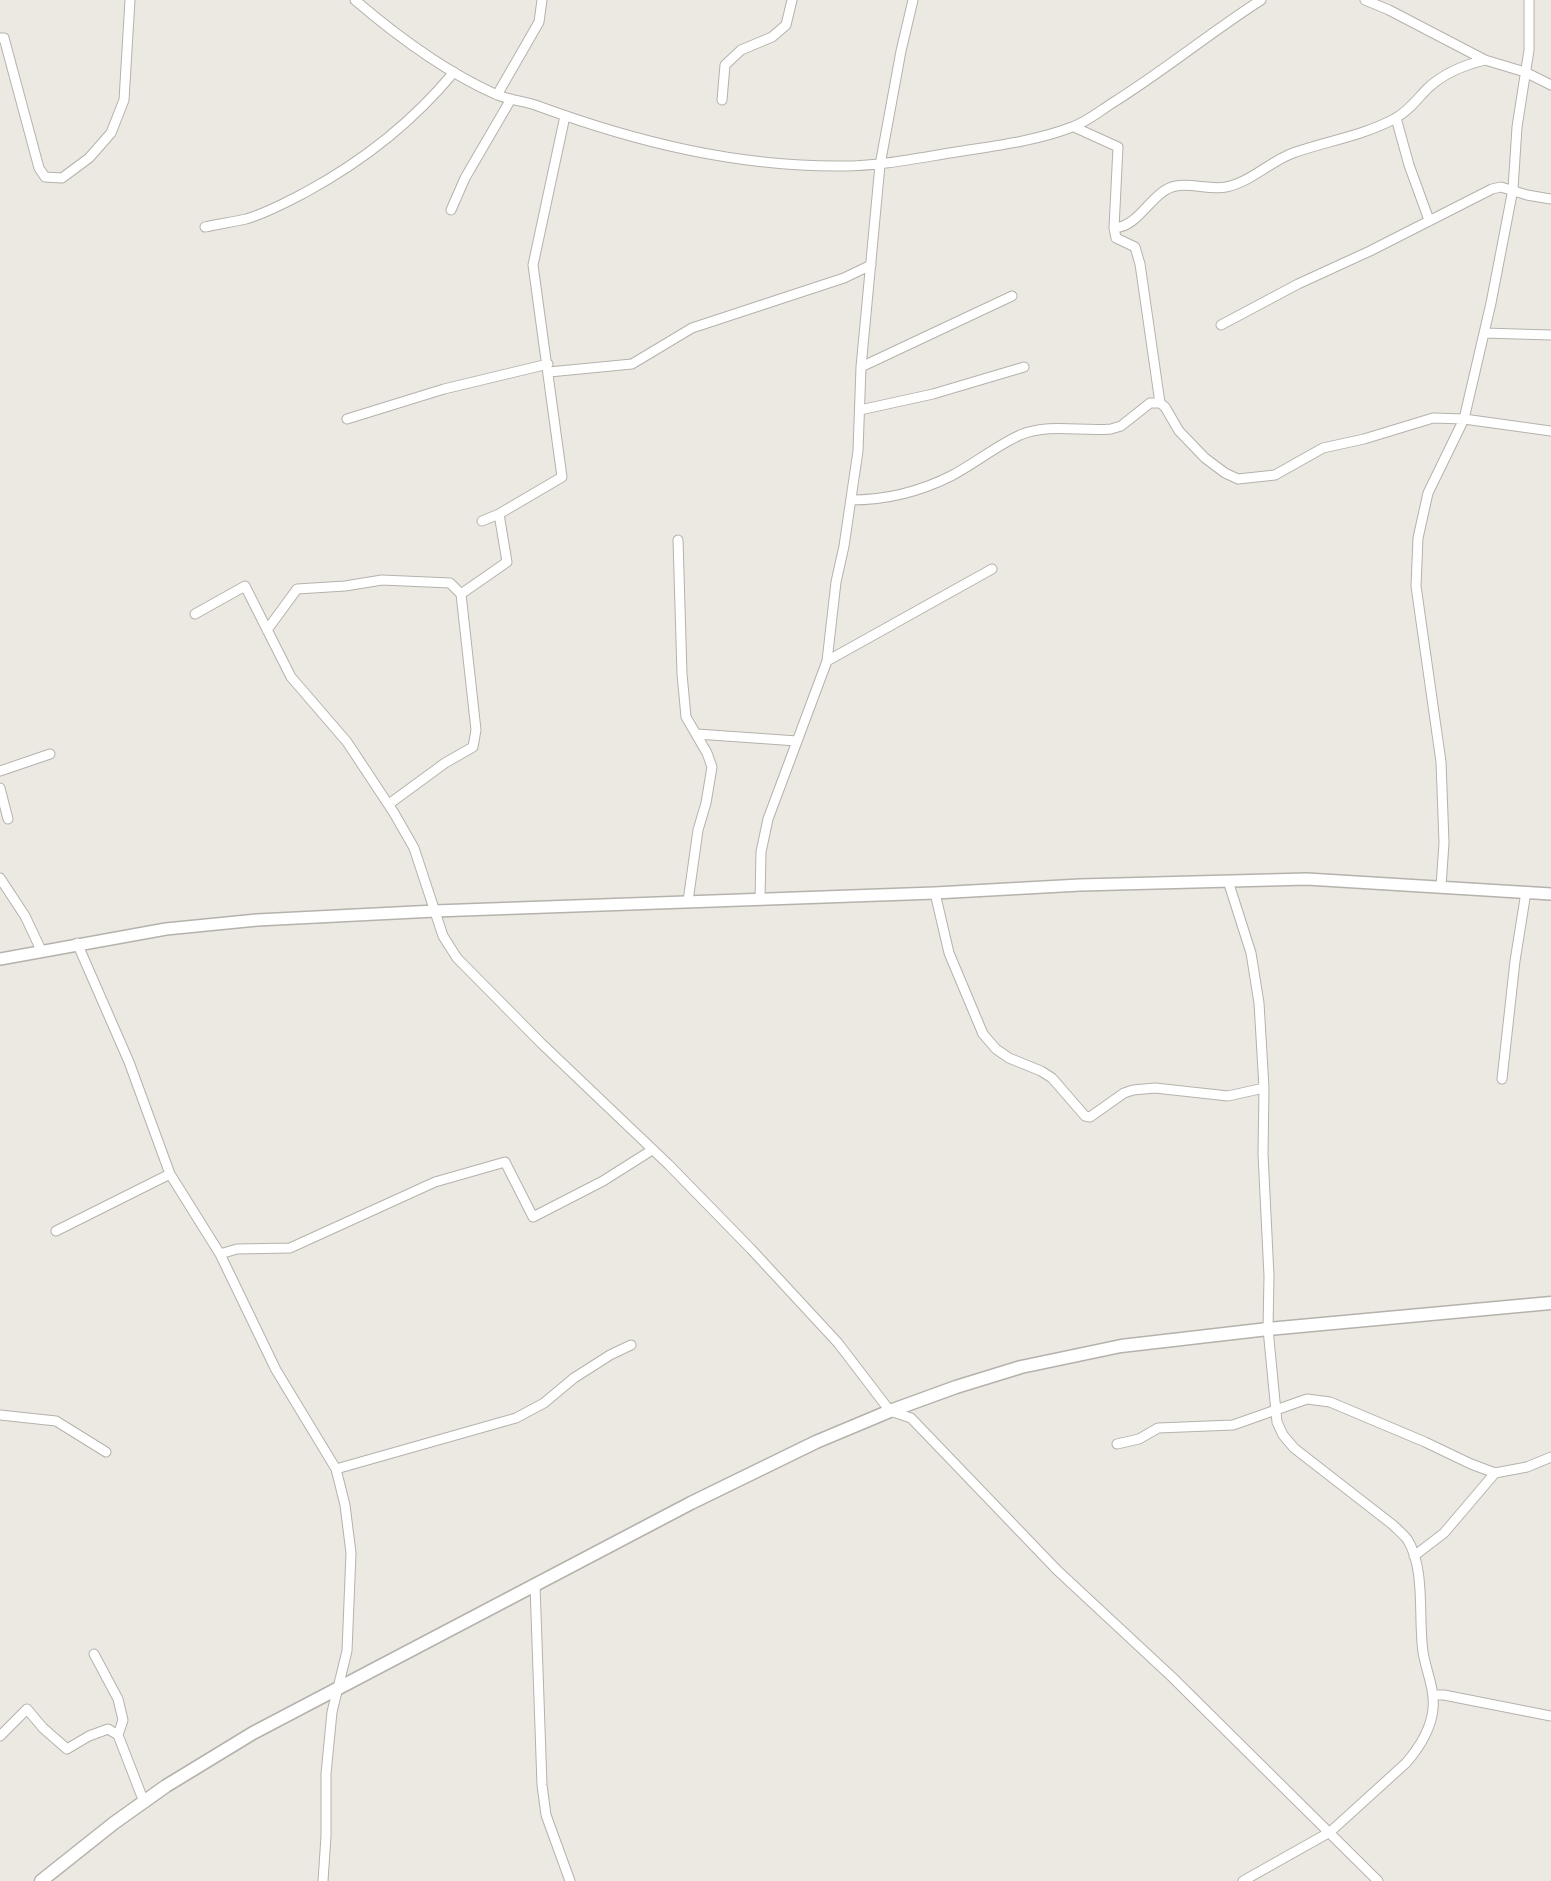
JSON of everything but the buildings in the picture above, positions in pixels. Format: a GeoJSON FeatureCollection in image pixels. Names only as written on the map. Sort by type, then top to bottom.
{"type":"FeatureCollection","features":[{"type":"Feature","properties":{"kind":"main road"},"geometry":{"type":"LineString","coordinates":[[0,959],[77,943],[166,929],[257,920],[435,911],[1307,879],[1551,894]]}},
{"type":"Feature","properties":{"kind":"main road"},"geometry":{"type":"LineString","coordinates":[[41,1881],[144,1802],[253,1734],[700,1498],[816,1442],[890,1411],[956,1387],[1030,1366],[1120,1346],[1268,1329],[1551,1304]]}},
{"type":"Feature","properties":{"kind":"street"},"geometry":{"type":"LineString","coordinates":[[0,38],[4,38],[40,168],[45,177],[62,178],[89,158],[111,133],[124,100],[130,0]]}},
{"type":"Feature","properties":{"kind":"street"},"geometry":{"type":"LineString","coordinates":[[355,0],[392,30],[454,72],[497,95],[535,104],[564,116],[644,141],[735,159],[784,165],[880,164],[1018,141],[1074,127],[1130,92],[1261,0]]}},
{"type":"Feature","properties":{"kind":"street"},"geometry":{"type":"LineString","coordinates":[[497,95],[539,22],[542,0]]}},
{"type":"Feature","properties":{"kind":"street"},"geometry":{"type":"LineString","coordinates":[[722,100],[726,65],[741,50],[772,37],[786,25],[792,0]]}},
{"type":"Feature","properties":{"kind":"street"},"geometry":{"type":"LineString","coordinates":[[760,899],[761,852],[768,819],[827,661],[836,582],[858,451],[861,367],[880,164],[901,51],[913,0]]}},
{"type":"Feature","properties":{"kind":"street"},"geometry":{"type":"LineString","coordinates":[[1365,0],[1389,10],[1485,60],[1525,72],[1551,86]]}},
{"type":"Feature","properties":{"kind":"street"},"geometry":{"type":"LineString","coordinates":[[1441,886],[1444,843],[1441,762],[1416,586],[1416,565],[1422,515],[1428,493],[1464,419],[1513,189],[1517,127],[1529,50],[1529,0]]}},
{"type":"Feature","properties":{"kind":"street"},"geometry":{"type":"LineString","coordinates":[[1114,228],[1120,228],[1146,209],[1163,192],[1176,186],[1224,187],[1244,181],[1264,167],[1291,154],[1344,140],[1396,118],[1442,77],[1458,68],[1485,60]]}},
{"type":"Feature","properties":{"kind":"street"},"geometry":{"type":"LineString","coordinates":[[205,227],[248,218],[265,212],[282,205],[334,176],[379,147],[409,121],[454,72]]}},
{"type":"Feature","properties":{"kind":"street"},"geometry":{"type":"LineString","coordinates":[[451,210],[465,178],[511,98]]}},
{"type":"Feature","properties":{"kind":"street"},"geometry":{"type":"LineString","coordinates":[[482,521],[499,514],[562,477],[533,265],[564,116]]}},
{"type":"Feature","properties":{"kind":"street"},"geometry":{"type":"LineString","coordinates":[[1396,118],[1408,165],[1429,220]]}},
{"type":"Feature","properties":{"kind":"street"},"geometry":{"type":"LineString","coordinates":[[1074,127],[1118,147],[1114,228],[1116,238],[1135,247],[1140,264],[1160,403],[1178,431],[1205,458],[1225,473],[1238,479],[1250,480],[1275,475],[1323,448],[1364,439],[1433,418],[1464,419],[1551,431]]}},
{"type":"Feature","properties":{"kind":"street"},"geometry":{"type":"LineString","coordinates":[[1221,324],[1492,189],[1501,187],[1513,189],[1527,195],[1551,199]]}},
{"type":"Feature","properties":{"kind":"street"},"geometry":{"type":"LineString","coordinates":[[347,419],[435,392],[548,368],[632,364],[692,328],[844,278],[871,265]]}},
{"type":"Feature","properties":{"kind":"street"},"geometry":{"type":"LineString","coordinates":[[861,367],[1012,296]]}},
{"type":"Feature","properties":{"kind":"street"},"geometry":{"type":"LineString","coordinates":[[1484,332],[1551,335]]}},
{"type":"Feature","properties":{"kind":"street"},"geometry":{"type":"LineString","coordinates":[[860,410],[933,394],[1024,367]]}},
{"type":"Feature","properties":{"kind":"street"},"geometry":{"type":"LineString","coordinates":[[851,500],[886,499],[917,490],[950,476],[1021,435],[1038,430],[1060,428],[1111,429],[1121,426],[1150,403],[1160,403]]}},
{"type":"Feature","properties":{"kind":"street"},"geometry":{"type":"LineString","coordinates":[[461,594],[508,562],[499,514]]}},
{"type":"Feature","properties":{"kind":"street"},"geometry":{"type":"LineString","coordinates":[[678,540],[686,717],[697,734],[712,767],[706,803],[698,830],[688,901]]}},
{"type":"Feature","properties":{"kind":"street"},"geometry":{"type":"LineString","coordinates":[[827,661],[992,569]]}},
{"type":"Feature","properties":{"kind":"street"},"geometry":{"type":"LineString","coordinates":[[267,630],[297,589],[345,586],[382,580],[450,583],[461,594],[476,730],[472,746],[445,763],[389,804]]}},
{"type":"Feature","properties":{"kind":"street"},"geometry":{"type":"LineString","coordinates":[[195,614],[245,586],[290,677],[347,742],[389,804],[414,848],[443,936],[458,958],[541,1043],[744,1242],[838,1343],[890,1411],[911,1418],[1057,1570],[1172,1677],[1378,1881]]}},
{"type":"Feature","properties":{"kind":"street"},"geometry":{"type":"LineString","coordinates":[[697,734],[797,741]]}},
{"type":"Feature","properties":{"kind":"street"},"geometry":{"type":"LineString","coordinates":[[0,770],[50,754]]}},
{"type":"Feature","properties":{"kind":"street"},"geometry":{"type":"LineString","coordinates":[[0,788],[8,819]]}},
{"type":"Feature","properties":{"kind":"street"},"geometry":{"type":"LineString","coordinates":[[0,878],[24,916],[41,950]]}},
{"type":"Feature","properties":{"kind":"street"},"geometry":{"type":"LineString","coordinates":[[1228,881],[1251,953],[1259,1003],[1264,1088],[1263,1154],[1269,1276],[1268,1329],[1276,1422],[1283,1436],[1294,1448],[1407,1539],[1414,1556],[1418,1578],[1423,1653],[1434,1695],[1433,1711],[1417,1750],[1330,1832],[1243,1881]]}},
{"type":"Feature","properties":{"kind":"street"},"geometry":{"type":"LineString","coordinates":[[1502,1079],[1515,961],[1526,892]]}},
{"type":"Feature","properties":{"kind":"street"},"geometry":{"type":"LineString","coordinates":[[934,893],[949,953],[983,1034],[996,1049],[1009,1058],[1041,1070],[1052,1078],[1085,1116],[1090,1117],[1124,1093],[1133,1090],[1155,1088],[1228,1096],[1264,1088]]}},
{"type":"Feature","properties":{"kind":"street"},"geometry":{"type":"LineString","coordinates":[[77,943],[129,1062],[170,1174],[220,1254],[276,1370],[336,1469],[345,1505],[351,1552],[347,1651],[340,1687],[332,1712],[326,1774],[326,1836],[323,1881]]}},
{"type":"Feature","properties":{"kind":"street"},"geometry":{"type":"LineString","coordinates":[[220,1254],[237,1249],[290,1248],[435,1182],[505,1162],[533,1217],[603,1181],[652,1150]]}},
{"type":"Feature","properties":{"kind":"street"},"geometry":{"type":"LineString","coordinates":[[56,1231],[170,1174]]}},
{"type":"Feature","properties":{"kind":"street"},"geometry":{"type":"LineString","coordinates":[[336,1469],[516,1418],[544,1403],[574,1378],[610,1355],[631,1345]]}},
{"type":"Feature","properties":{"kind":"street"},"geometry":{"type":"LineString","coordinates":[[1117,1444],[1139,1439],[1158,1428],[1233,1425],[1307,1400],[1330,1402],[1425,1442],[1471,1464],[1495,1472],[1508,1472],[1527,1468],[1551,1457]]}},
{"type":"Feature","properties":{"kind":"street"},"geometry":{"type":"LineString","coordinates":[[0,1415],[56,1421],[106,1452]]}},
{"type":"Feature","properties":{"kind":"street"},"geometry":{"type":"LineString","coordinates":[[1414,1556],[1444,1533],[1495,1472]]}},
{"type":"Feature","properties":{"kind":"street"},"geometry":{"type":"LineString","coordinates":[[535,1585],[542,1784],[546,1815],[570,1881]]}},
{"type":"Feature","properties":{"kind":"street"},"geometry":{"type":"LineString","coordinates":[[94,1654],[118,1699],[123,1720],[118,1735]]}},
{"type":"Feature","properties":{"kind":"street"},"geometry":{"type":"LineString","coordinates":[[1434,1695],[1444,1695],[1551,1716]]}},
{"type":"Feature","properties":{"kind":"street"},"geometry":{"type":"LineString","coordinates":[[0,1736],[27,1709],[43,1728],[67,1749],[89,1736],[108,1729],[118,1735],[144,1802]]}}]}
